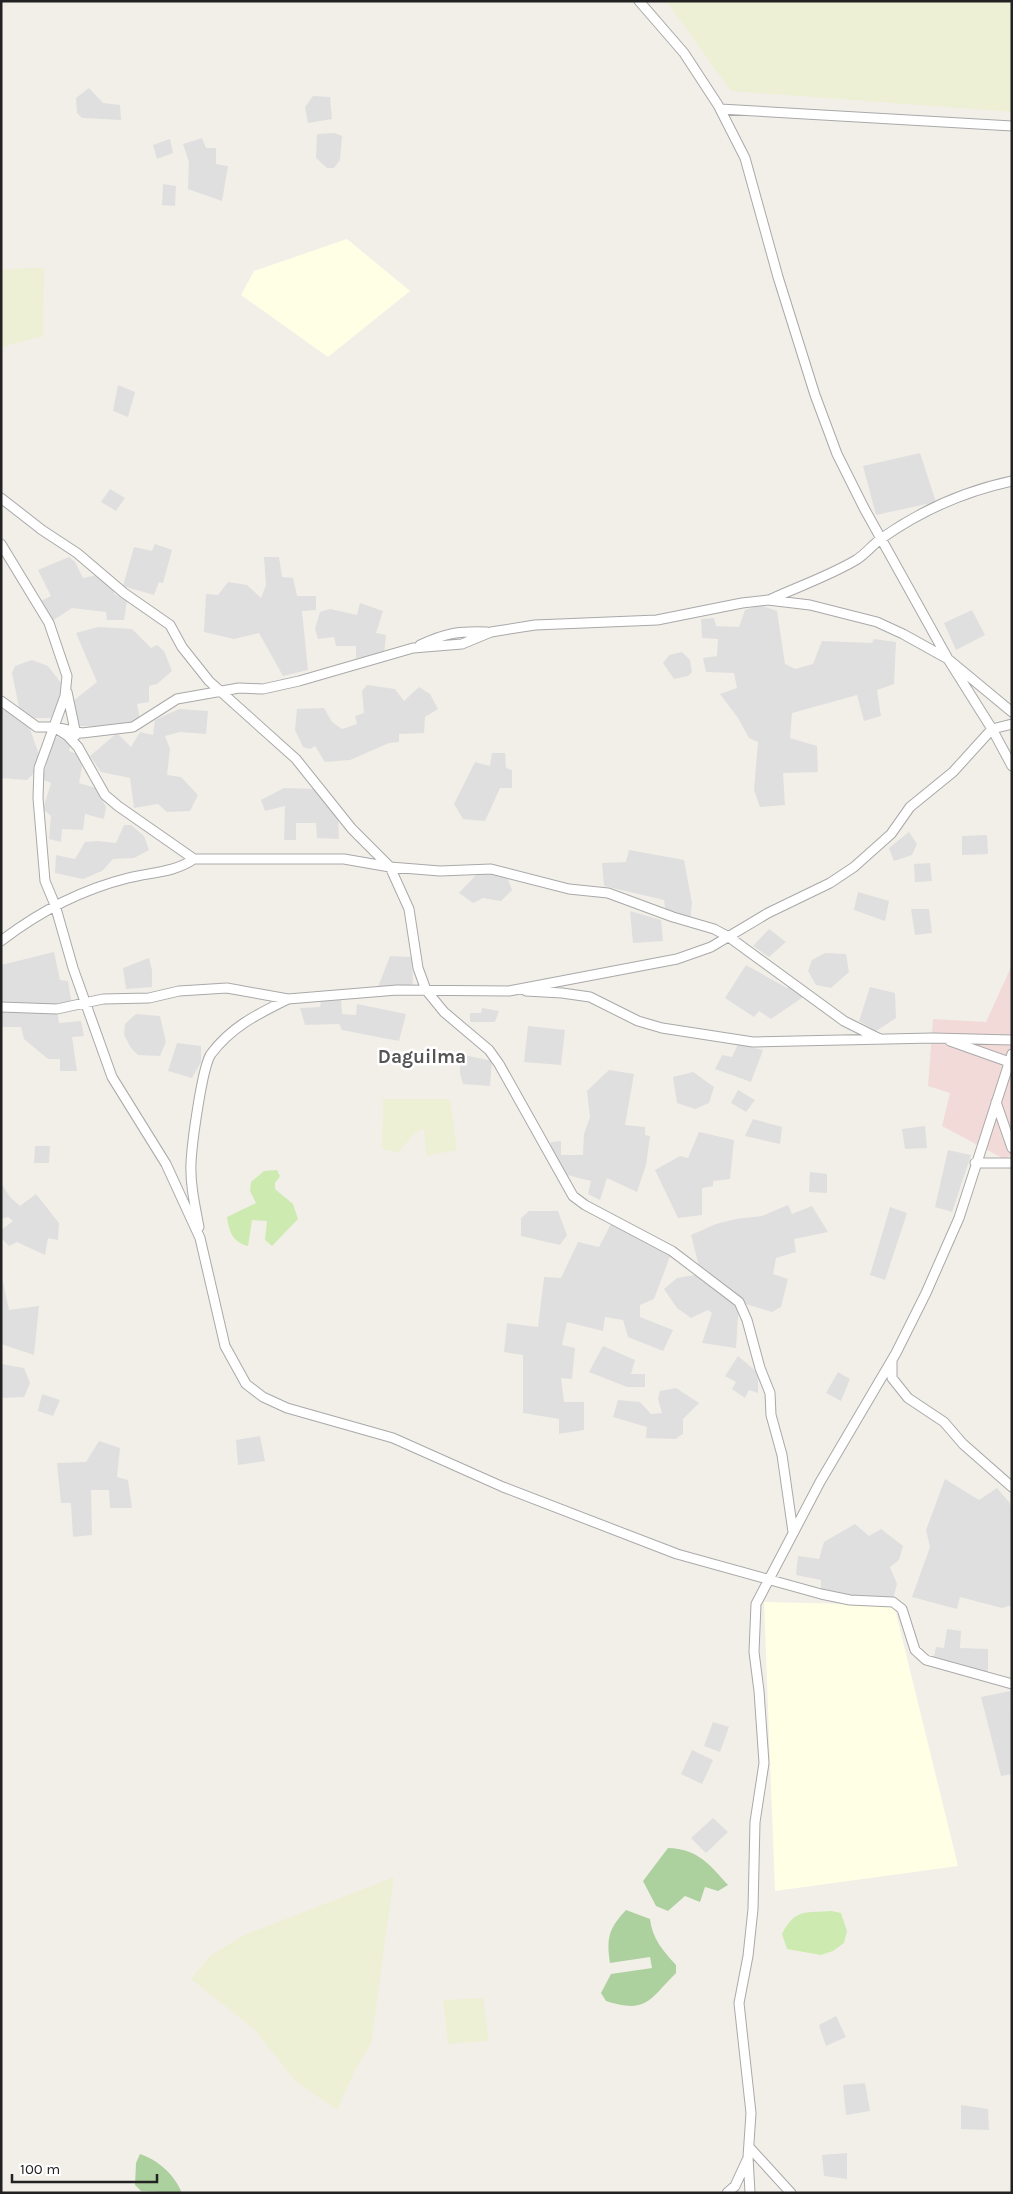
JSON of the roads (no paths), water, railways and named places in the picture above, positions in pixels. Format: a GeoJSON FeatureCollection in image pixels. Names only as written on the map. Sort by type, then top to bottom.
{"type":"FeatureCollection","features":[{"type":"Feature","properties":{"kind":"street"},"geometry":{"type":"LineString","coordinates":[[639,1],[684,53],[720,110],[745,158],[778,277],[815,395],[837,454],[948,659],[992,729],[1012,766]]}},
{"type":"Feature","properties":{"kind":"street"},"geometry":{"type":"LineString","coordinates":[[720,110],[1012,126]]}},
{"type":"Feature","properties":{"kind":"street"},"geometry":{"type":"LineString","coordinates":[[1,701],[37,727],[54,727],[82,733],[133,727],[177,699],[239,688],[262,689],[299,681],[412,648],[462,644],[491,632],[535,625],[657,620],[768,600],[857,559],[881,538],[918,514],[951,499],[985,487],[1012,481]]}},
{"type":"Feature","properties":{"kind":"street"},"geometry":{"type":"LineString","coordinates":[[1,498],[42,530],[77,553],[124,592],[170,625],[182,647],[220,691],[293,755],[352,828],[390,866],[409,909],[418,968],[426,990],[444,1012],[489,1050],[499,1064],[573,1196],[585,1205],[672,1251],[739,1302],[747,1320],[760,1368],[770,1393],[771,1415],[782,1455],[793,1532]]}},
{"type":"Feature","properties":{"kind":"street"},"geometry":{"type":"LineString","coordinates":[[1,544],[49,623],[67,676],[66,686],[54,727],[39,768],[38,798],[45,881],[55,905],[73,968],[112,1077],[166,1164],[200,1238]]}},
{"type":"Feature","properties":{"kind":"street"},"geometry":{"type":"LineString","coordinates":[[768,600],[810,605],[877,622],[948,659],[1012,712]]}},
{"type":"Feature","properties":{"kind":"street"},"geometry":{"type":"LineString","coordinates":[[66,686],[82,755]]}},
{"type":"Feature","properties":{"kind":"street"},"geometry":{"type":"LineString","coordinates":[[509,990],[677,959],[711,947],[768,913],[830,883],[854,867],[891,834],[910,807],[953,772],[992,729],[1012,724]]}},
{"type":"Feature","properties":{"kind":"street"},"geometry":{"type":"LineString","coordinates":[[54,727],[68,736],[82,755],[105,795],[194,859],[205,861],[344,859],[440,871],[491,869],[569,889],[608,893],[714,929],[729,936],[844,1021],[878,1038]]}},
{"type":"Feature","properties":{"kind":"street"},"geometry":{"type":"LineString","coordinates":[[1,942],[26,922],[78,894],[128,878],[180,868],[194,859]]}},
{"type":"Feature","properties":{"kind":"street"},"geometry":{"type":"LineString","coordinates":[[1,1006],[57,1009],[103,999],[149,998],[179,991],[227,988],[288,999],[352,993],[426,990],[509,990],[562,993],[590,997],[638,1022],[662,1028],[753,1042],[878,1038],[1012,1040]]}},
{"type":"Feature","properties":{"kind":"street"},"geometry":{"type":"LineString","coordinates":[[288,999],[248,1019],[222,1041],[210,1056],[204,1073],[191,1163],[200,1238],[225,1346],[246,1384],[263,1396],[287,1408],[393,1438],[503,1487],[662,1549],[798,1589],[850,1600],[894,1602],[902,1609],[914,1650],[920,1656],[926,1660],[1012,1684]]}},
{"type":"Feature","properties":{"kind":"street"},"geometry":{"type":"LineString","coordinates":[[750,2193],[748,2157],[750,2113],[739,2003],[748,1956],[752,1916],[755,1822],[764,1763],[760,1692],[754,1652],[756,1604],[767,1579],[820,1482],[892,1360],[926,1293],[959,1218],[1011,1060],[943,1038]]}},
{"type":"Feature","properties":{"kind":"street"},"geometry":{"type":"LineString","coordinates":[[996,1102],[1012,1148]]}},
{"type":"Feature","properties":{"kind":"street"},"geometry":{"type":"LineString","coordinates":[[976,1163],[1012,1163]]}},
{"type":"Feature","properties":{"kind":"street"},"geometry":{"type":"LineString","coordinates":[[892,1360],[892,1378],[908,1398],[944,1422],[963,1444],[1012,1487]]}},
{"type":"Feature","properties":{"kind":"street"},"geometry":{"type":"LineString","coordinates":[[749,2147],[791,2193]]}},
{"type":"Feature","properties":{"kind":"street"},"geometry":{"type":"LineString","coordinates":[[727,2193],[735,2186],[748,2157]]}},
{"type":"Feature","properties":{"kind":"district","name":"Daguilma"},"geometry":{"type":"Point","coordinates":[422,1057]}}]}
